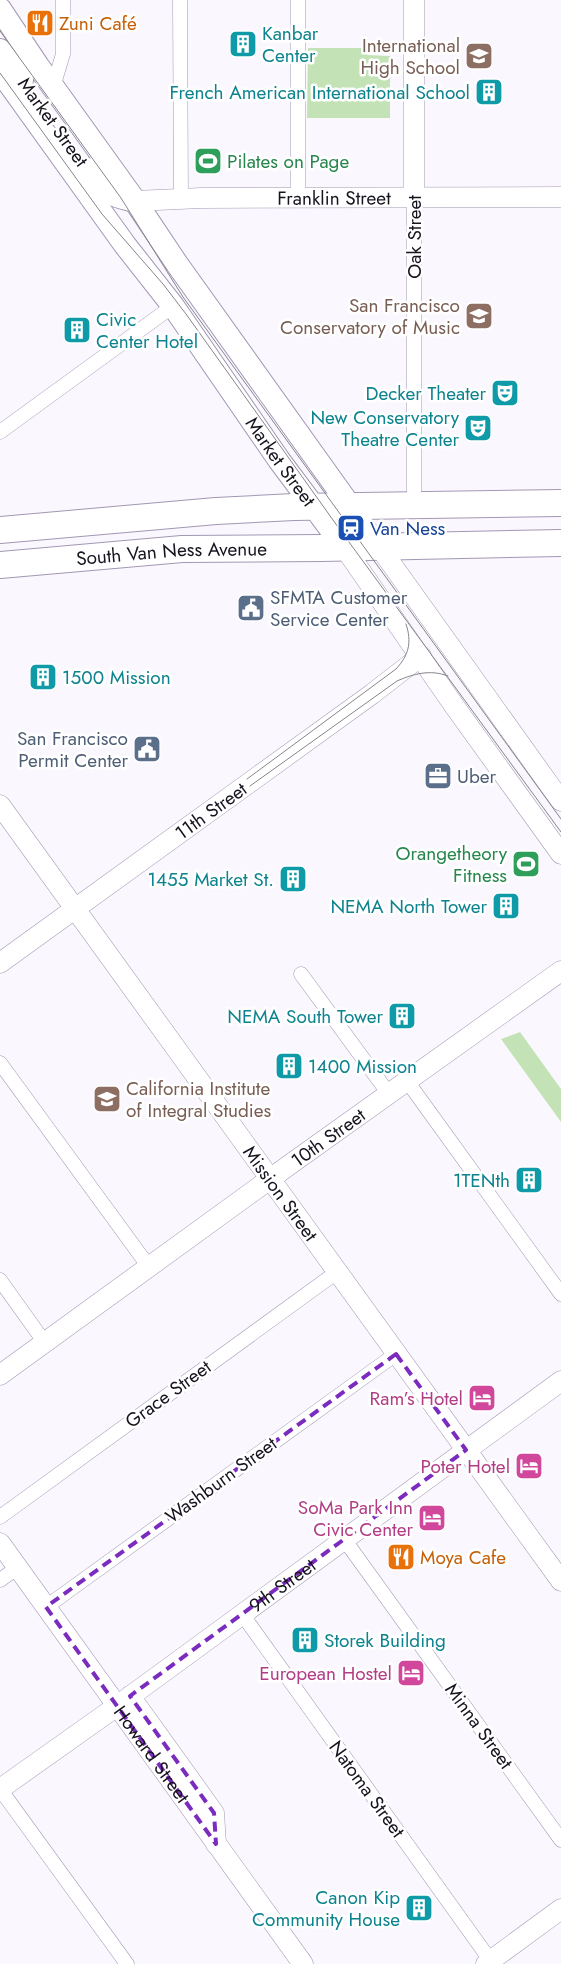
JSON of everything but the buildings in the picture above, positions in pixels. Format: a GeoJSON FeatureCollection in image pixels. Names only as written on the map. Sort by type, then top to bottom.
{"type":"FeatureCollection","features":[{"type":"Feature","properties":{"kind":"highway","name":"South Van Ness Avenue"},"geometry":{"type":"LineString","coordinates":[[0,530],[216,511],[350,506],[561,503]]}},
{"type":"Feature","properties":{"kind":"highway","name":"South Van Ness Avenue"},"geometry":{"type":"LineString","coordinates":[[0,565],[182,548],[344,548],[561,543]]}},
{"type":"Feature","properties":{"kind":"main road","name":"Oak Street"},"geometry":{"type":"LineString","coordinates":[[414,0],[414,198]]}},
{"type":"Feature","properties":{"kind":"main road","name":"Market Street"},"geometry":{"type":"LineString","coordinates":[[0,9],[177,264],[561,801]]}},
{"type":"Feature","properties":{"kind":"main road","name":"Market Street"},"geometry":{"type":"LineString","coordinates":[[0,25],[38,66]]}},
{"type":"Feature","properties":{"kind":"main road","name":"Market Street"},"geometry":{"type":"LineString","coordinates":[[0,50],[100,187],[112,195],[135,201]]}},
{"type":"Feature","properties":{"kind":"main road","name":"Market Street"},"geometry":{"type":"LineString","coordinates":[[2,78],[119,238],[173,306],[313,507],[561,854]]}},
{"type":"Feature","properties":{"kind":"main road","name":"Franklin Street"},"geometry":{"type":"LineString","coordinates":[[135,201],[180,199],[561,197]]}},
{"type":"Feature","properties":{"kind":"main road","name":"11th Street"},"geometry":{"type":"LineString","coordinates":[[0,963],[421,656]]}},
{"type":"Feature","properties":{"kind":"main road","name":"Mission Street"},"geometry":{"type":"LineString","coordinates":[[0,805],[561,1581]]}},
{"type":"Feature","properties":{"kind":"main road","name":"10th Street"},"geometry":{"type":"LineString","coordinates":[[0,1375],[270,1179],[561,972]]}},
{"type":"Feature","properties":{"kind":"main road","name":"9th Street"},"geometry":{"type":"LineString","coordinates":[[0,1789],[561,1381]]}},
{"type":"Feature","properties":{"kind":"main road","name":"Howard Street"},"geometry":{"type":"LineString","coordinates":[[0,1544],[46,1607],[123,1701],[216,1844],[303,1964]]}},
{"type":"Feature","properties":{"kind":"main road"},"geometry":{"type":"LineString","coordinates":[[490,1963],[561,1909]]}},
{"type":"Feature","properties":{"kind":"street"},"geometry":{"type":"LineString","coordinates":[[53,87],[63,54],[64,0]]}},
{"type":"Feature","properties":{"kind":"street"},"geometry":{"type":"LineString","coordinates":[[180,0],[180,199]]}},
{"type":"Feature","properties":{"kind":"street"},"geometry":{"type":"LineString","coordinates":[[298,0],[298,198]]}},
{"type":"Feature","properties":{"kind":"street","name":"Oak Street"},"geometry":{"type":"LineString","coordinates":[[414,198],[414,505]]}},
{"type":"Feature","properties":{"kind":"street"},"geometry":{"type":"LineString","coordinates":[[0,432],[173,306]]}},
{"type":"Feature","properties":{"kind":"street"},"geometry":{"type":"LineString","coordinates":[[301,974],[389,1094]]}},
{"type":"Feature","properties":{"kind":"street"},"geometry":{"type":"LineString","coordinates":[[0,1062],[149,1267]]}},
{"type":"Feature","properties":{"kind":"street"},"geometry":{"type":"LineString","coordinates":[[407,1081],[561,1294]]}},
{"type":"Feature","properties":{"kind":"street","name":"Grace Street"},"geometry":{"type":"LineString","coordinates":[[0,1517],[337,1272]]}},
{"type":"Feature","properties":{"kind":"street"},"geometry":{"type":"LineString","coordinates":[[0,1280],[45,1343]]}},
{"type":"Feature","properties":{"kind":"street","name":"Washburn Street"},"geometry":{"type":"LineString","coordinates":[[46,1607],[396,1354]]}},
{"type":"Feature","properties":{"kind":"street","name":"Minna Street"},"geometry":{"type":"LineString","coordinates":[[344,1539],[561,1840]]}},
{"type":"Feature","properties":{"kind":"street"},"geometry":{"type":"LineString","coordinates":[[0,1580],[17,1568]]}},
{"type":"Feature","properties":{"kind":"street","name":"Natoma Street"},"geometry":{"type":"LineString","coordinates":[[242,1614],[490,1963]]}},
{"type":"Feature","properties":{"kind":"street"},"geometry":{"type":"LineString","coordinates":[[0,1789],[127,1964]]}},
{"type":"Feature","properties":{"kind":"highlighted area"},"geometry":{"type":"Polygon","coordinates":[[[396,1354],[466,1450],[130,1696],[214,1813],[216,1844],[46,1607],[396,1354]]]}},
{"type":"Feature","properties":{"kind":"green space"},"geometry":{"type":"Polygon","coordinates":[[[308,48],[366,48],[367,55],[390,56],[390,118],[307,118],[308,48]]]}},
{"type":"Feature","properties":{"kind":"green space"},"geometry":{"type":"Polygon","coordinates":[[[520,1032],[561,1089],[561,1122],[501,1039],[520,1032]]]}},
{"type":"Feature","properties":{"kind":"tram line"},"geometry":{"type":"LineString","coordinates":[[0,31],[121,198],[183,297],[561,819]]}},
{"type":"Feature","properties":{"kind":"tram line"},"geometry":{"type":"LineString","coordinates":[[0,73],[102,214],[163,284],[186,314],[338,527],[561,832]]}},
{"type":"Feature","properties":{"kind":"tram line"},"geometry":{"type":"LineString","coordinates":[[247,779],[396,669],[404,659],[408,648],[409,637],[406,624]]}},
{"type":"Feature","properties":{"kind":"tram line"},"geometry":{"type":"LineString","coordinates":[[250,786],[397,681],[422,673],[448,676]]}},
{"type":"Feature","properties":{"kind":"place","name":"Zuni Café"},"geometry":{"type":"Point","coordinates":[40,23]}},
{"type":"Feature","properties":{"kind":"place","name":"Kanbar Center"},"geometry":{"type":"Point","coordinates":[243,44]}},
{"type":"Feature","properties":{"kind":"place","name":"International High School"},"geometry":{"type":"Point","coordinates":[479,56]}},
{"type":"Feature","properties":{"kind":"place","name":"French American International School"},"geometry":{"type":"Point","coordinates":[489,92]}},
{"type":"Feature","properties":{"kind":"place","name":"Pilates on Page"},"geometry":{"type":"Point","coordinates":[208,161]}},
{"type":"Feature","properties":{"kind":"place","name":"San Francisco Conservatory of Music"},"geometry":{"type":"Point","coordinates":[479,316]}},
{"type":"Feature","properties":{"kind":"place","name":"Civic Center Hotel"},"geometry":{"type":"Point","coordinates":[77,330]}},
{"type":"Feature","properties":{"kind":"place","name":"Decker Theater"},"geometry":{"type":"Point","coordinates":[505,393]}},
{"type":"Feature","properties":{"kind":"place","name":"New Conservatory Theatre Center"},"geometry":{"type":"Point","coordinates":[478,428]}},
{"type":"Feature","properties":{"kind":"place","name":"Van Ness"},"geometry":{"type":"Point","coordinates":[351,528]}},
{"type":"Feature","properties":{"kind":"place","name":"SFMTA Customer Service Center"},"geometry":{"type":"Point","coordinates":[251,608]}},
{"type":"Feature","properties":{"kind":"place","name":"1500 Mission"},"geometry":{"type":"Point","coordinates":[43,677]}},
{"type":"Feature","properties":{"kind":"place","name":"San Francisco Permit Center"},"geometry":{"type":"Point","coordinates":[147,749]}},
{"type":"Feature","properties":{"kind":"place","name":"Uber"},"geometry":{"type":"Point","coordinates":[438,776]}},
{"type":"Feature","properties":{"kind":"place","name":"Orangetheory Fitness"},"geometry":{"type":"Point","coordinates":[526,864]}},
{"type":"Feature","properties":{"kind":"place","name":"1455 Market St."},"geometry":{"type":"Point","coordinates":[293,879]}},
{"type":"Feature","properties":{"kind":"place","name":"NEMA North Tower"},"geometry":{"type":"Point","coordinates":[506,906]}},
{"type":"Feature","properties":{"kind":"place","name":"NEMA South Tower"},"geometry":{"type":"Point","coordinates":[402,1016]}},
{"type":"Feature","properties":{"kind":"place","name":"1400 Mission"},"geometry":{"type":"Point","coordinates":[289,1066]}},
{"type":"Feature","properties":{"kind":"place","name":"California Institute of Integral Studies"},"geometry":{"type":"Point","coordinates":[107,1099]}},
{"type":"Feature","properties":{"kind":"place","name":"1TENth"},"geometry":{"type":"Point","coordinates":[529,1180]}},
{"type":"Feature","properties":{"kind":"place","name":"Ram’s Hotel"},"geometry":{"type":"Point","coordinates":[482,1398]}},
{"type":"Feature","properties":{"kind":"place","name":"Poter Hotel"},"geometry":{"type":"Point","coordinates":[529,1466]}},
{"type":"Feature","properties":{"kind":"place","name":"SoMa Park Inn Civic Center"},"geometry":{"type":"Point","coordinates":[432,1518]}},
{"type":"Feature","properties":{"kind":"place","name":"Moya Cafe"},"geometry":{"type":"Point","coordinates":[401,1557]}},
{"type":"Feature","properties":{"kind":"place","name":"Storek Building"},"geometry":{"type":"Point","coordinates":[305,1640]}},
{"type":"Feature","properties":{"kind":"place","name":"European Hostel"},"geometry":{"type":"Point","coordinates":[411,1673]}},
{"type":"Feature","properties":{"kind":"place","name":"Canon Kip Community House"},"geometry":{"type":"Point","coordinates":[419,1908]}}]}
